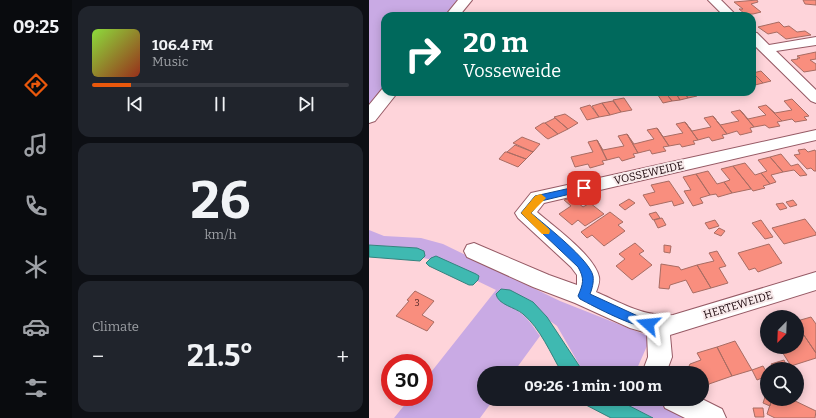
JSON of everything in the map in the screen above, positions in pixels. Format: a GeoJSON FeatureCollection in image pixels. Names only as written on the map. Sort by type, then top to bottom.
{"type":"FeatureCollection","features":[{"type":"Feature","properties":{"kind":"main road"},"geometry":{"type":"LineString","coordinates":[[455,12],[465,0]]}},
{"type":"Feature","properties":{"kind":"main road"},"geometry":{"type":"LineString","coordinates":[[369,117],[386,96]]}},
{"type":"Feature","properties":{"kind":"street"},"geometry":{"type":"LineString","coordinates":[[714,0],[727,12]]}},
{"type":"Feature","properties":{"kind":"street"},"geometry":{"type":"LineString","coordinates":[[756,40],[816,98]]}},
{"type":"Feature","properties":{"kind":"street"},"geometry":{"type":"LineString","coordinates":[[765,49],[816,40]]}},
{"type":"Feature","properties":{"kind":"street","name":"VOSSEWEIDE"},"geometry":{"type":"LineString","coordinates":[[583,296],[587,287],[588,276],[582,265],[525,213],[538,198],[816,134]]}},
{"type":"Feature","properties":{"kind":"street"},"geometry":{"type":"LineString","coordinates":[[474,251],[541,281],[583,296],[638,321],[659,326],[660,357],[657,366]]}},
{"type":"Feature","properties":{"kind":"street","name":"HERTEWEIDE"},"geometry":{"type":"LineString","coordinates":[[659,326],[673,325],[816,281]]}},
{"type":"Feature","properties":{"kind":"street"},"geometry":{"type":"LineString","coordinates":[[688,406],[713,418]]}},
{"type":"Feature","properties":{"kind":"shaded area"},"geometry":{"type":"Polygon","coordinates":[[[369,0],[458,0],[448,12],[381,12],[381,93],[369,107],[369,0]]]}},
{"type":"Feature","properties":{"kind":"shaded area"},"geometry":{"type":"Polygon","coordinates":[[[369,230],[384,236],[421,238],[443,244],[560,301],[651,337],[638,366],[580,366],[557,326],[547,317],[502,302],[524,316],[532,324],[540,336],[518,366],[477,366],[477,406],[489,406],[480,418],[394,418],[404,406],[433,406],[433,370],[496,290],[434,260],[423,258],[425,255],[417,248],[369,245],[369,230]]]}},
{"type":"Feature","properties":{"kind":"shaded area"},"geometry":{"type":"Polygon","coordinates":[[[630,406],[666,406],[689,418],[653,418],[630,406]]]}},
{"type":"Feature","properties":{"kind":"water"},"geometry":{"type":"Polygon","coordinates":[[[369,245],[417,248],[424,251],[425,256],[420,261],[369,257],[369,245]]]}},
{"type":"Feature","properties":{"kind":"water"},"geometry":{"type":"Polygon","coordinates":[[[436,256],[476,274],[479,276],[478,280],[473,285],[469,285],[429,266],[426,263],[431,258],[436,256]]]}},
{"type":"Feature","properties":{"kind":"water"},"geometry":{"type":"Polygon","coordinates":[[[501,289],[510,290],[533,302],[547,317],[579,366],[558,366],[535,326],[523,314],[500,301],[496,294],[501,289]]]}},
{"type":"Feature","properties":{"kind":"water"},"geometry":{"type":"Polygon","coordinates":[[[588,406],[630,406],[653,418],[611,418],[588,406]]]}},
{"type":"Feature","properties":{"kind":"building"},"geometry":{"type":"Polygon","coordinates":[[[757,0],[758,2],[751,4],[761,12],[756,13],[756,12],[743,12],[739,9],[743,9],[734,2],[757,0]]]}},
{"type":"Feature","properties":{"kind":"building"},"geometry":{"type":"Polygon","coordinates":[[[803,0],[816,0],[816,5],[805,4],[803,0]]]}},
{"type":"Feature","properties":{"kind":"building"},"geometry":{"type":"Polygon","coordinates":[[[779,22],[784,27],[789,26],[797,32],[805,31],[811,35],[786,39],[777,32],[768,34],[758,27],[779,22]]]}},
{"type":"Feature","properties":{"kind":"building"},"geometry":{"type":"Polygon","coordinates":[[[816,52],[816,59],[810,60],[816,64],[816,70],[804,72],[791,60],[800,58],[797,56],[816,52]]]}},
{"type":"Feature","properties":{"kind":"building"},"geometry":{"type":"Polygon","coordinates":[[[761,71],[771,81],[763,83],[756,76],[756,72],[761,71]]]}},
{"type":"Feature","properties":{"kind":"building"},"geometry":{"type":"Polygon","coordinates":[[[756,76],[763,83],[756,85],[756,76]]]}},
{"type":"Feature","properties":{"kind":"building"},"geometry":{"type":"Polygon","coordinates":[[[659,96],[668,96],[672,101],[663,103],[659,96]]]}},
{"type":"Feature","properties":{"kind":"building"},"geometry":{"type":"Polygon","coordinates":[[[668,96],[678,96],[680,100],[672,101],[668,96]]]}},
{"type":"Feature","properties":{"kind":"building"},"geometry":{"type":"Polygon","coordinates":[[[678,96],[687,96],[688,98],[680,100],[678,96]]]}},
{"type":"Feature","properties":{"kind":"building"},"geometry":{"type":"Polygon","coordinates":[[[687,96],[697,96],[688,98],[687,96]]]}},
{"type":"Feature","properties":{"kind":"building"},"geometry":{"type":"Polygon","coordinates":[[[624,98],[632,110],[621,112],[613,100],[624,98]]]}},
{"type":"Feature","properties":{"kind":"building"},"geometry":{"type":"Polygon","coordinates":[[[792,99],[809,116],[804,117],[807,120],[795,122],[792,119],[782,121],[766,105],[775,113],[792,110],[784,101],[792,99]]]}},
{"type":"Feature","properties":{"kind":"building"},"geometry":{"type":"Polygon","coordinates":[[[613,101],[621,112],[610,115],[602,103],[613,101]]]}},
{"type":"Feature","properties":{"kind":"building"},"geometry":{"type":"Polygon","coordinates":[[[602,103],[610,115],[599,117],[592,106],[602,103]]]}},
{"type":"Feature","properties":{"kind":"building"},"geometry":{"type":"Polygon","coordinates":[[[590,105],[599,117],[587,120],[580,108],[590,105]]]}},
{"type":"Feature","properties":{"kind":"building"},"geometry":{"type":"Polygon","coordinates":[[[766,105],[782,121],[777,122],[780,126],[769,128],[765,125],[754,127],[740,110],[748,119],[766,115],[758,107],[766,105]]]}},
{"type":"Feature","properties":{"kind":"building"},"geometry":{"type":"Polygon","coordinates":[[[740,110],[754,127],[750,128],[752,132],[740,135],[737,131],[727,134],[720,125],[739,121],[731,112],[740,110]]]}},
{"type":"Feature","properties":{"kind":"building"},"geometry":{"type":"Polygon","coordinates":[[[565,114],[578,123],[568,129],[554,117],[565,114]]]}},
{"type":"Feature","properties":{"kind":"building"},"geometry":{"type":"Polygon","coordinates":[[[713,116],[727,134],[722,135],[724,138],[712,141],[709,137],[698,140],[685,122],[692,131],[711,127],[704,118],[713,116]]]}},
{"type":"Feature","properties":{"kind":"building"},"geometry":{"type":"Polygon","coordinates":[[[555,118],[568,129],[558,134],[545,123],[555,118]]]}},
{"type":"Feature","properties":{"kind":"building"},"geometry":{"type":"Polygon","coordinates":[[[685,122],[698,140],[693,141],[695,144],[682,147],[680,144],[669,146],[663,137],[683,133],[676,124],[685,122]]]}},
{"type":"Feature","properties":{"kind":"building"},"geometry":{"type":"Polygon","coordinates":[[[543,123],[558,134],[548,139],[545,137],[535,128],[543,123]]]}},
{"type":"Feature","properties":{"kind":"building"},"geometry":{"type":"Polygon","coordinates":[[[657,128],[669,146],[663,147],[666,151],[652,154],[650,150],[638,153],[627,134],[634,144],[654,139],[647,130],[657,128]]]}},
{"type":"Feature","properties":{"kind":"building"},"geometry":{"type":"Polygon","coordinates":[[[627,134],[638,153],[633,154],[635,157],[622,161],[619,157],[607,160],[597,140],[603,150],[624,146],[618,136],[627,134]]]}},
{"type":"Feature","properties":{"kind":"building"},"geometry":{"type":"Polygon","coordinates":[[[522,137],[540,144],[533,152],[513,143],[522,137]]]}},
{"type":"Feature","properties":{"kind":"building"},"geometry":{"type":"Polygon","coordinates":[[[597,140],[607,160],[602,161],[604,164],[590,168],[588,164],[575,167],[571,157],[593,152],[588,142],[597,140]]]}},
{"type":"Feature","properties":{"kind":"building"},"geometry":{"type":"Polygon","coordinates":[[[515,145],[533,152],[526,159],[507,152],[515,145]]]}},
{"type":"Feature","properties":{"kind":"building"},"geometry":{"type":"Polygon","coordinates":[[[805,149],[808,152],[815,150],[816,152],[816,171],[811,168],[807,169],[794,155],[800,154],[798,150],[805,149]]]}},
{"type":"Feature","properties":{"kind":"building"},"geometry":{"type":"Polygon","coordinates":[[[505,152],[526,159],[518,167],[499,159],[505,152]]]}},
{"type":"Feature","properties":{"kind":"building"},"geometry":{"type":"Polygon","coordinates":[[[781,154],[791,166],[798,164],[807,175],[800,176],[794,170],[783,172],[770,157],[781,154]]]}},
{"type":"Feature","properties":{"kind":"building"},"geometry":{"type":"Polygon","coordinates":[[[770,157],[783,172],[771,175],[776,182],[770,184],[761,173],[767,171],[758,160],[770,157]]]}},
{"type":"Feature","properties":{"kind":"building"},"geometry":{"type":"Polygon","coordinates":[[[745,163],[755,175],[761,173],[770,184],[763,186],[765,188],[753,191],[733,166],[745,163]]]}},
{"type":"Feature","properties":{"kind":"building"},"geometry":{"type":"Polygon","coordinates":[[[733,166],[751,189],[732,193],[724,182],[730,180],[721,169],[733,166]]]}},
{"type":"Feature","properties":{"kind":"building"},"geometry":{"type":"Polygon","coordinates":[[[708,171],[717,184],[724,182],[732,193],[718,197],[716,194],[710,195],[696,174],[708,171]]]}},
{"type":"Feature","properties":{"kind":"building"},"geometry":{"type":"Polygon","coordinates":[[[696,174],[710,195],[700,198],[703,203],[693,206],[684,191],[691,190],[683,177],[696,174]]]}},
{"type":"Feature","properties":{"kind":"building"},"geometry":{"type":"Polygon","coordinates":[[[669,181],[684,203],[674,206],[672,201],[650,206],[643,195],[655,192],[651,185],[669,181]]]}},
{"type":"Feature","properties":{"kind":"building"},"geometry":{"type":"Polygon","coordinates":[[[572,198],[583,207],[590,203],[604,214],[585,226],[578,220],[572,225],[559,214],[571,206],[564,200],[572,198]]]}},
{"type":"Feature","properties":{"kind":"building"},"geometry":{"type":"Polygon","coordinates":[[[629,199],[635,203],[625,210],[619,205],[629,199]]]}},
{"type":"Feature","properties":{"kind":"building"},"geometry":{"type":"Polygon","coordinates":[[[793,200],[797,205],[790,207],[786,202],[793,200]]]}},
{"type":"Feature","properties":{"kind":"building"},"geometry":{"type":"Polygon","coordinates":[[[783,203],[787,208],[780,210],[776,204],[783,203]]]}},
{"type":"Feature","properties":{"kind":"building"},"geometry":{"type":"Polygon","coordinates":[[[610,212],[623,222],[618,225],[625,231],[604,246],[592,235],[587,238],[581,232],[610,212]]]}},
{"type":"Feature","properties":{"kind":"building"},"geometry":{"type":"Polygon","coordinates":[[[656,212],[660,218],[653,220],[649,214],[656,212]]]}},
{"type":"Feature","properties":{"kind":"building"},"geometry":{"type":"Polygon","coordinates":[[[662,218],[666,225],[658,228],[654,220],[662,218]]]}},
{"type":"Feature","properties":{"kind":"building"},"geometry":{"type":"Polygon","coordinates":[[[805,219],[816,235],[784,244],[772,228],[805,219]]]}},
{"type":"Feature","properties":{"kind":"building"},"geometry":{"type":"Polygon","coordinates":[[[715,220],[719,226],[709,229],[705,223],[715,220]]]}},
{"type":"Feature","properties":{"kind":"building"},"geometry":{"type":"Polygon","coordinates":[[[761,220],[773,237],[765,239],[752,223],[761,220]]]}},
{"type":"Feature","properties":{"kind":"building"},"geometry":{"type":"Polygon","coordinates":[[[719,228],[725,231],[721,236],[714,233],[719,228]]]}},
{"type":"Feature","properties":{"kind":"building"},"geometry":{"type":"Polygon","coordinates":[[[635,243],[644,251],[639,254],[652,265],[632,280],[616,266],[625,259],[619,254],[635,243]]]}},
{"type":"Feature","properties":{"kind":"building"},"geometry":{"type":"Polygon","coordinates":[[[769,244],[782,263],[758,272],[755,268],[749,270],[738,253],[769,244]]]}},
{"type":"Feature","properties":{"kind":"building"},"geometry":{"type":"Polygon","coordinates":[[[664,245],[671,246],[670,253],[664,252],[664,245]]]}},
{"type":"Feature","properties":{"kind":"building"},"geometry":{"type":"Polygon","coordinates":[[[717,251],[726,266],[719,268],[728,283],[711,288],[697,265],[714,261],[709,253],[717,251]]]}},
{"type":"Feature","properties":{"kind":"building"},"geometry":{"type":"Polygon","coordinates":[[[661,264],[679,267],[681,270],[697,265],[711,288],[693,293],[686,280],[670,285],[669,289],[659,288],[661,264]]]}},
{"type":"Feature","properties":{"kind":"building"},"geometry":{"type":"Polygon","coordinates":[[[415,291],[434,301],[422,315],[434,322],[427,331],[396,316],[409,301],[407,300],[415,291]]]}},
{"type":"Feature","properties":{"kind":"building"},"geometry":{"type":"Polygon","coordinates":[[[811,317],[816,324],[816,353],[804,335],[804,319],[811,317]]]}},
{"type":"Feature","properties":{"kind":"building"},"geometry":{"type":"Polygon","coordinates":[[[804,335],[816,353],[816,358],[804,362],[788,362],[783,354],[804,354],[804,335]]]}},
{"type":"Feature","properties":{"kind":"building"},"geometry":{"type":"Polygon","coordinates":[[[735,341],[752,370],[732,376],[717,347],[735,341]]]}},
{"type":"Feature","properties":{"kind":"building"},"geometry":{"type":"Polygon","coordinates":[[[717,347],[732,376],[709,384],[709,366],[689,366],[690,364],[701,360],[697,353],[717,347]]]}},
{"type":"Feature","properties":{"kind":"building"},"geometry":{"type":"Polygon","coordinates":[[[760,367],[760,379],[757,380],[752,370],[760,367]]]}},
{"type":"Feature","properties":{"kind":"building"},"geometry":{"type":"Polygon","coordinates":[[[804,405],[816,411],[815,418],[775,418],[767,414],[770,406],[804,405]]]}},
{"type":"Feature","properties":{"kind":"building"},"geometry":{"type":"Polygon","coordinates":[[[753,408],[763,408],[764,417],[755,417],[753,408]]]}},
{"type":"Feature","properties":{"kind":"slow traffic"},"geometry":{"type":"LineString","coordinates":[[541,198],[538,198],[525,213],[545,231]]}},
{"type":"Feature","properties":{"kind":"route"},"geometry":{"type":"LineString","coordinates":[[584,188],[538,198],[525,213],[582,265],[588,276],[587,287],[583,296],[638,321],[648,324]]}}]}
